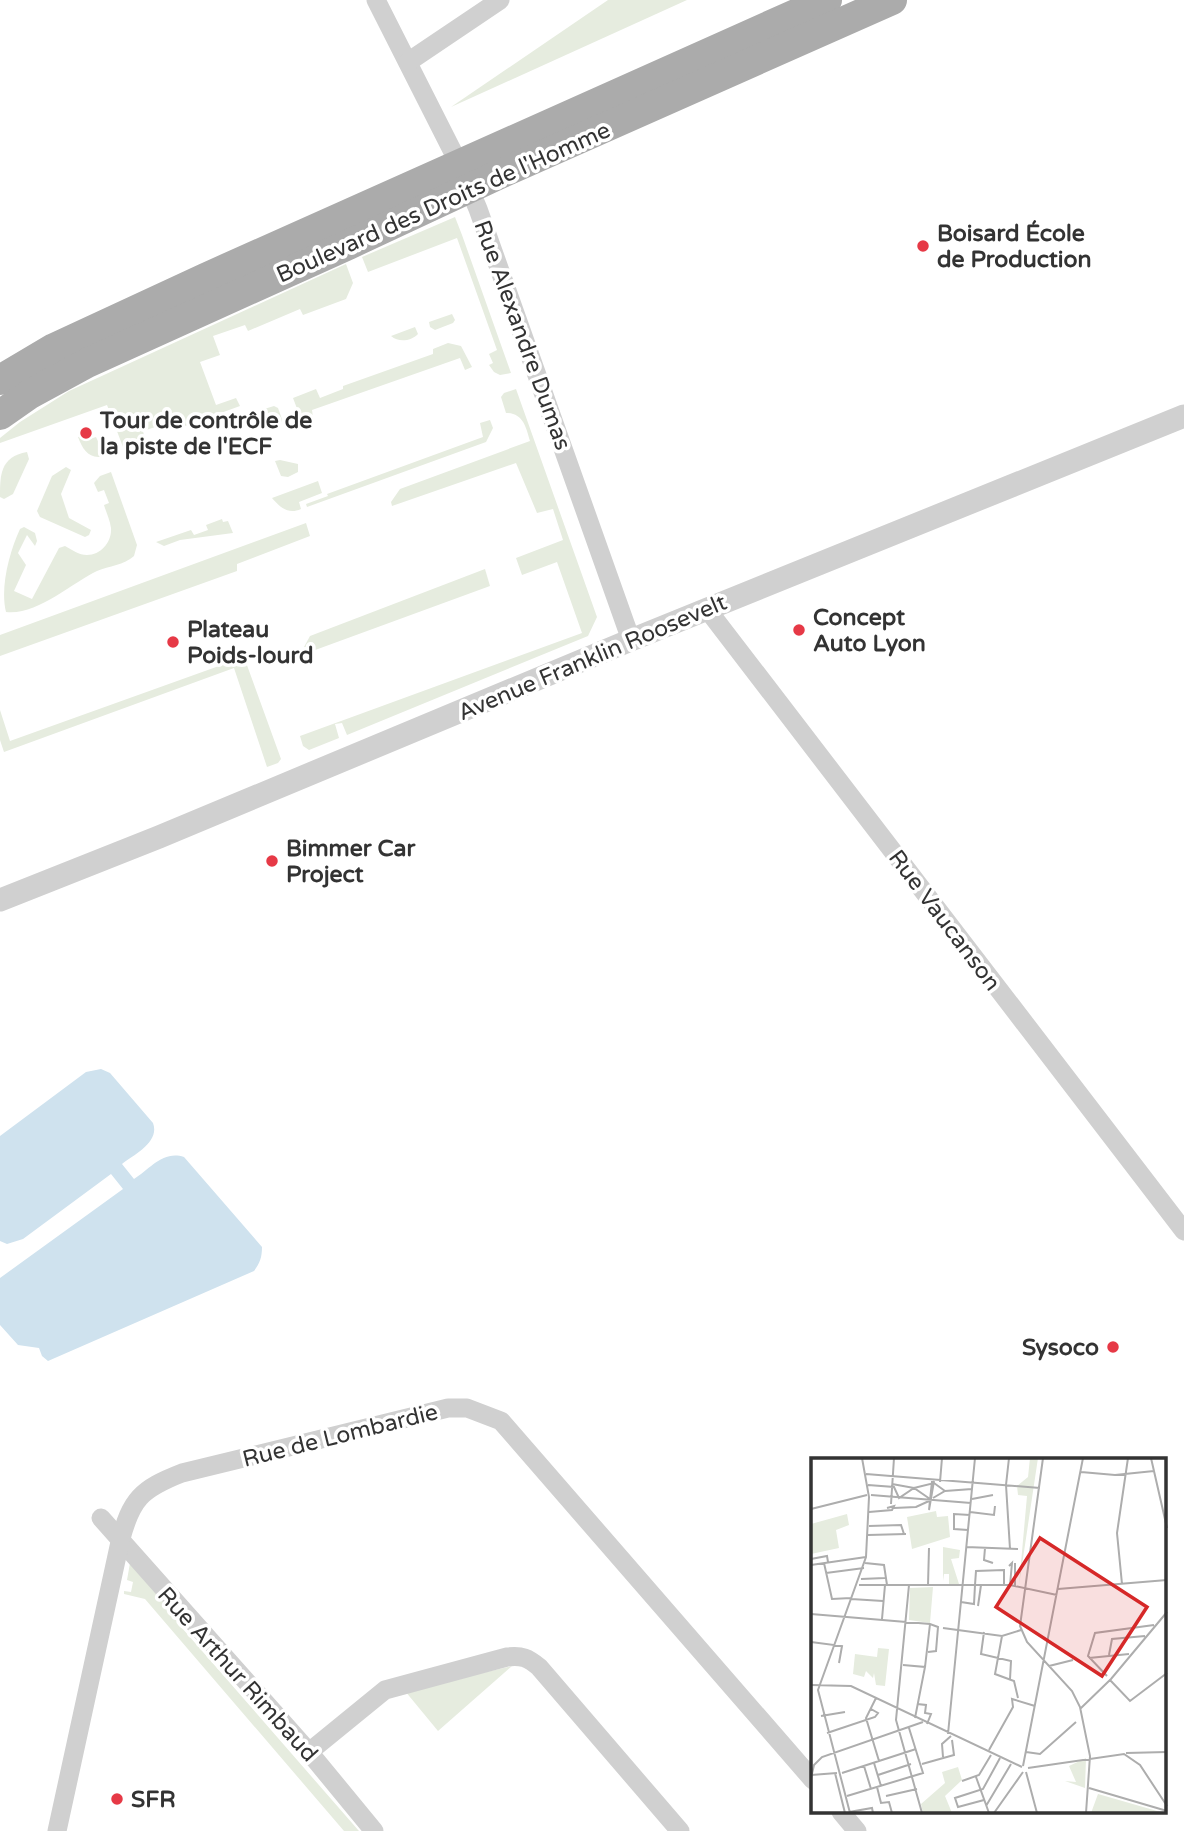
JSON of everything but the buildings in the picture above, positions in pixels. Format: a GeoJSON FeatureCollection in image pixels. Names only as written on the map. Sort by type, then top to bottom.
{"type":"FeatureCollection","features":[{"type":"Feature","properties":{"kind":"main road","name":"Boulevard des Droits de l'Homme"},"geometry":{"type":"LineString","coordinates":[[0,415],[86,363],[827,0]]}},
{"type":"Feature","properties":{"kind":"main road","name":"Boulevard des Droits de l'Homme"},"geometry":{"type":"LineString","coordinates":[[0,380],[64,343],[892,0]]}},
{"type":"Feature","properties":{"kind":"street","name":"Rue Alexandre Dumas"},"geometry":{"type":"LineString","coordinates":[[376,0],[464,176],[631,640]]}},
{"type":"Feature","properties":{"kind":"street"},"geometry":{"type":"LineString","coordinates":[[408,62],[500,0]]}},
{"type":"Feature","properties":{"kind":"street","name":"Avenue Franklin Roosevelt"},"geometry":{"type":"LineString","coordinates":[[0,900],[1184,416]]}},
{"type":"Feature","properties":{"kind":"street","name":"Rue Vaucanson"},"geometry":{"type":"LineString","coordinates":[[707,609],[1184,1231]]}},
{"type":"Feature","properties":{"kind":"street","name":"Rue de Lombardie"},"geometry":{"type":"LineString","coordinates":[[57,1831],[120,1542],[131,1507],[144,1493],[159,1483],[182,1473],[448,1408],[467,1408],[501,1421],[811,1778]]}},
{"type":"Feature","properties":{"kind":"street","name":"Rue Arthur Rimbaud"},"geometry":{"type":"LineString","coordinates":[[101,1518],[309,1752],[374,1831]]}},
{"type":"Feature","properties":{"kind":"street"},"geometry":{"type":"LineString","coordinates":[[309,1752],[385,1690],[457,1669],[520,1656],[529,1658],[539,1667],[680,1831]]}},
{"type":"Feature","properties":{"kind":"street"},"geometry":{"type":"LineString","coordinates":[[843,1814],[857,1831]]}},
{"type":"Feature","properties":{"kind":"shaded area"},"geometry":{"type":"Polygon","coordinates":[[[608,0],[687,0],[451,107],[608,0]]]}},
{"type":"Feature","properties":{"kind":"shaded area"},"geometry":{"type":"Polygon","coordinates":[[[455,217],[511,373],[500,375],[489,365],[493,363],[489,354],[497,350],[457,238],[368,272],[362,257],[455,217]]]}},
{"type":"Feature","properties":{"kind":"shaded area"},"geometry":{"type":"Polygon","coordinates":[[[346,264],[353,283],[346,299],[303,315],[300,309],[248,331],[245,325],[213,336],[220,355],[200,362],[216,405],[236,398],[240,406],[185,426],[183,418],[143,431],[145,440],[123,447],[107,405],[0,443],[0,438],[20,422],[69,391],[346,264]]]}},
{"type":"Feature","properties":{"kind":"shaded area"},"geometry":{"type":"Polygon","coordinates":[[[452,314],[455,320],[453,323],[435,330],[430,327],[429,322],[452,314]]]}},
{"type":"Feature","properties":{"kind":"shaded area"},"geometry":{"type":"Polygon","coordinates":[[[415,327],[418,334],[408,340],[398,340],[391,336],[415,327]]]}},
{"type":"Feature","properties":{"kind":"shaded area"},"geometry":{"type":"Polygon","coordinates":[[[448,343],[461,346],[472,367],[465,370],[460,358],[312,410],[314,424],[304,427],[293,398],[316,389],[320,398],[343,389],[343,386],[433,354],[433,349],[448,343]]]}},
{"type":"Feature","properties":{"kind":"shaded area"},"geometry":{"type":"Polygon","coordinates":[[[516,389],[597,617],[588,636],[347,735],[342,723],[335,724],[339,738],[309,750],[303,746],[300,736],[582,633],[557,562],[522,575],[516,558],[563,540],[553,509],[537,513],[516,463],[392,506],[391,502],[400,489],[530,441],[520,418],[506,413],[501,397],[504,393],[516,389]]]}},
{"type":"Feature","properties":{"kind":"shaded area"},"geometry":{"type":"Polygon","coordinates":[[[274,406],[278,408],[283,422],[260,420],[261,410],[274,406]]]}},
{"type":"Feature","properties":{"kind":"shaded area"},"geometry":{"type":"Polygon","coordinates":[[[490,420],[493,428],[486,442],[307,507],[306,504],[328,496],[327,494],[483,437],[480,423],[490,420]]]}},
{"type":"Feature","properties":{"kind":"shaded area"},"geometry":{"type":"Polygon","coordinates":[[[82,436],[84,441],[96,437],[105,456],[95,457],[87,453],[78,437],[82,436]]]}},
{"type":"Feature","properties":{"kind":"shaded area"},"geometry":{"type":"Polygon","coordinates":[[[27,452],[29,459],[13,494],[4,499],[0,497],[3,468],[11,458],[27,452]]]}},
{"type":"Feature","properties":{"kind":"shaded area"},"geometry":{"type":"Polygon","coordinates":[[[275,461],[298,464],[298,472],[288,477],[281,476],[275,461]]]}},
{"type":"Feature","properties":{"kind":"shaded area"},"geometry":{"type":"Polygon","coordinates":[[[66,467],[71,470],[61,494],[69,518],[91,530],[85,537],[40,517],[37,511],[52,476],[66,467]]]}},
{"type":"Feature","properties":{"kind":"shaded area"},"geometry":{"type":"Polygon","coordinates":[[[111,472],[137,545],[134,556],[87,576],[41,604],[17,612],[6,612],[4,592],[7,570],[20,529],[24,527],[35,533],[37,541],[35,546],[27,535],[18,553],[26,565],[14,591],[32,599],[59,548],[65,546],[87,555],[97,553],[105,547],[111,533],[104,505],[109,503],[104,490],[98,492],[94,483],[100,476],[111,472]]]}},
{"type":"Feature","properties":{"kind":"shaded area"},"geometry":{"type":"Polygon","coordinates":[[[318,481],[322,493],[299,502],[301,509],[296,511],[288,511],[272,498],[318,481]]]}},
{"type":"Feature","properties":{"kind":"shaded area"},"geometry":{"type":"Polygon","coordinates":[[[222,519],[223,522],[228,521],[233,533],[180,540],[164,546],[156,542],[191,530],[194,535],[208,530],[206,525],[222,519]]]}},
{"type":"Feature","properties":{"kind":"shaded area"},"geometry":{"type":"Polygon","coordinates":[[[306,523],[310,536],[237,564],[237,571],[0,656],[0,635],[306,523]]]}},
{"type":"Feature","properties":{"kind":"shaded area"},"geometry":{"type":"Polygon","coordinates":[[[485,569],[490,586],[307,653],[304,647],[310,636],[485,569]]]}},
{"type":"Feature","properties":{"kind":"shaded area"},"geometry":{"type":"Polygon","coordinates":[[[244,657],[281,759],[278,763],[267,767],[234,668],[4,752],[0,740],[0,710],[10,741],[244,657]]]}},
{"type":"Feature","properties":{"kind":"shaded area"},"geometry":{"type":"Polygon","coordinates":[[[130,1563],[186,1624],[182,1628],[359,1831],[344,1831],[145,1599],[124,1594],[124,1591],[131,1592],[133,1582],[127,1580],[130,1563]]]}},
{"type":"Feature","properties":{"kind":"shaded area"},"geometry":{"type":"Polygon","coordinates":[[[512,1666],[438,1731],[405,1691],[512,1666]]]}},
{"type":"Feature","properties":{"kind":"water"},"geometry":{"type":"Polygon","coordinates":[[[101,1069],[110,1073],[153,1123],[150,1142],[122,1164],[134,1179],[163,1158],[184,1157],[262,1247],[261,1257],[254,1271],[48,1361],[39,1348],[18,1345],[0,1325],[0,1278],[123,1189],[111,1174],[23,1239],[7,1244],[0,1241],[0,1136],[86,1072],[101,1069]]]}},
{"type":"Feature","properties":{"kind":"place","name":"Boisard École de Production"},"geometry":{"type":"Point","coordinates":[923,246]}},
{"type":"Feature","properties":{"kind":"place","name":"Tour de contrôle de la piste de l'ECF"},"geometry":{"type":"Point","coordinates":[86,433]}},
{"type":"Feature","properties":{"kind":"place","name":"Concept Auto Lyon"},"geometry":{"type":"Point","coordinates":[799,630]}},
{"type":"Feature","properties":{"kind":"place","name":"Plateau Poids-lourd"},"geometry":{"type":"Point","coordinates":[173,642]}},
{"type":"Feature","properties":{"kind":"place","name":"Bimmer Car Project"},"geometry":{"type":"Point","coordinates":[272,861]}},
{"type":"Feature","properties":{"kind":"place","name":"Sysoco"},"geometry":{"type":"Point","coordinates":[1113,1347]}},
{"type":"Feature","properties":{"kind":"place","name":"SFR"},"geometry":{"type":"Point","coordinates":[117,1799]}}]}
